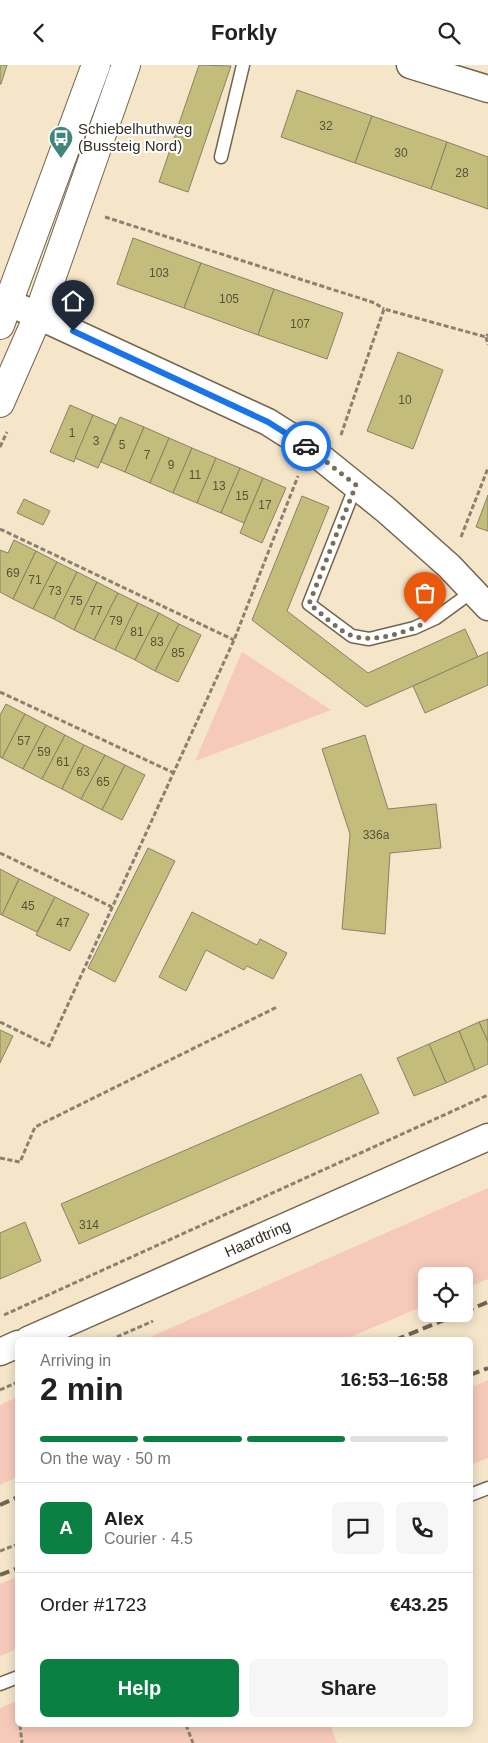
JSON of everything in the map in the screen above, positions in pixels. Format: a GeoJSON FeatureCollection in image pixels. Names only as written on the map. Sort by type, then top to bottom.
{"type":"FeatureCollection","features":[{"type":"Feature","properties":{"kind":"main road"},"geometry":{"type":"LineString","coordinates":[[5,314],[96,65]]}},
{"type":"Feature","properties":{"kind":"main road"},"geometry":{"type":"LineString","coordinates":[[0,403],[38,316],[126,65]]}},
{"type":"Feature","properties":{"kind":"street"},"geometry":{"type":"LineString","coordinates":[[410,65],[488,89]]}},
{"type":"Feature","properties":{"kind":"street"},"geometry":{"type":"LineString","coordinates":[[5,314],[38,316],[268,422],[309,448],[356,485],[449,566],[480,599]]}},
{"type":"Feature","properties":{"kind":"street","name":"Haardtring"},"geometry":{"type":"LineString","coordinates":[[35,1337],[488,1137]]}},
{"type":"Feature","properties":{"kind":"street"},"geometry":{"type":"LineString","coordinates":[[0,1352],[15,1346]]}},
{"type":"Feature","properties":{"kind":"lane"},"geometry":{"type":"LineString","coordinates":[[221,157],[243,65]]}},
{"type":"Feature","properties":{"kind":"lane"},"geometry":{"type":"LineString","coordinates":[[356,485],[309,604],[352,636],[369,639],[414,628],[480,599]]}},
{"type":"Feature","properties":{"kind":"lane"},"geometry":{"type":"LineString","coordinates":[[473,1494],[488,1488]]}},
{"type":"Feature","properties":{"kind":"lane"},"geometry":{"type":"LineString","coordinates":[[0,1684],[15,1678]]}},
{"type":"Feature","properties":{"kind":"path"},"geometry":{"type":"LineString","coordinates":[[77,209],[375,303],[384,309],[487,335],[488,345]]}},
{"type":"Feature","properties":{"kind":"path"},"geometry":{"type":"LineString","coordinates":[[331,465],[384,309]]}},
{"type":"Feature","properties":{"kind":"path"},"geometry":{"type":"LineString","coordinates":[[0,1023],[49,1047],[234,640],[309,448]]}},
{"type":"Feature","properties":{"kind":"path"},"geometry":{"type":"LineString","coordinates":[[449,566],[488,468]]}},
{"type":"Feature","properties":{"kind":"path"},"geometry":{"type":"LineString","coordinates":[[0,529],[234,640]]}},
{"type":"Feature","properties":{"kind":"path"},"geometry":{"type":"LineString","coordinates":[[0,692],[174,773]]}},
{"type":"Feature","properties":{"kind":"path"},"geometry":{"type":"LineString","coordinates":[[0,853],[112,907]]}},
{"type":"Feature","properties":{"kind":"path"},"geometry":{"type":"LineString","coordinates":[[0,1158],[20,1162],[35,1127],[277,1007]]}},
{"type":"Feature","properties":{"kind":"path"},"geometry":{"type":"LineString","coordinates":[[0,1317],[488,1095]]}},
{"type":"Feature","properties":{"kind":"path"},"geometry":{"type":"LineString","coordinates":[[0,1390],[15,1383]]}},
{"type":"Feature","properties":{"kind":"path"},"geometry":{"type":"LineString","coordinates":[[0,1551],[15,1544]]}},
{"type":"Feature","properties":{"kind":"path"},"geometry":{"type":"LineString","coordinates":[[20,1727],[22,1743]]}},
{"type":"Feature","properties":{"kind":"path"},"geometry":{"type":"LineString","coordinates":[[187,1727],[193,1743]]}},
{"type":"Feature","properties":{"kind":"shaded area"},"geometry":{"type":"Polygon","coordinates":[[[242,652],[331,710],[195,761],[242,652]]]}},
{"type":"Feature","properties":{"kind":"shaded area"},"geometry":{"type":"Polygon","coordinates":[[[488,1188],[488,1279],[473,1285],[473,1267],[418,1267],[418,1308],[350,1337],[150,1337],[488,1188]]]}},
{"type":"Feature","properties":{"kind":"shaded area"},"geometry":{"type":"Polygon","coordinates":[[[488,1380],[488,1458],[473,1464],[473,1387],[488,1380]]]}},
{"type":"Feature","properties":{"kind":"shaded area"},"geometry":{"type":"Polygon","coordinates":[[[15,1398],[15,1478],[0,1485],[0,1405],[15,1398]]]}},
{"type":"Feature","properties":{"kind":"shaded area"},"geometry":{"type":"Polygon","coordinates":[[[15,1578],[15,1650],[0,1656],[0,1584],[15,1578]]]}},
{"type":"Feature","properties":{"kind":"shaded area"},"geometry":{"type":"Polygon","coordinates":[[[15,1702],[15,1727],[331,1727],[337,1743],[0,1743],[0,1708],[15,1702]]]}},
{"type":"Feature","properties":{"kind":"building"},"geometry":{"type":"Polygon","coordinates":[[[0,65],[7,65],[1,84],[0,84],[0,65]]]}},
{"type":"Feature","properties":{"kind":"building"},"geometry":{"type":"Polygon","coordinates":[[[199,65],[231,66],[188,192],[159,182],[199,65]]]}},
{"type":"Feature","properties":{"kind":"building"},"geometry":{"type":"Polygon","coordinates":[[[297,90],[372,116],[355,163],[281,137],[297,90]]]}},
{"type":"Feature","properties":{"kind":"building"},"geometry":{"type":"Polygon","coordinates":[[[372,116],[447,142],[431,189],[355,163],[372,116]]]}},
{"type":"Feature","properties":{"kind":"building"},"geometry":{"type":"Polygon","coordinates":[[[447,142],[488,157],[488,209],[431,189],[447,142]]]}},
{"type":"Feature","properties":{"kind":"building"},"geometry":{"type":"Polygon","coordinates":[[[133,238],[201,263],[184,308],[117,284],[133,238]]]}},
{"type":"Feature","properties":{"kind":"building"},"geometry":{"type":"Polygon","coordinates":[[[201,263],[274,289],[258,335],[184,308],[201,263]]]}},
{"type":"Feature","properties":{"kind":"building"},"geometry":{"type":"Polygon","coordinates":[[[274,289],[343,313],[327,359],[258,335],[274,289]]]}},
{"type":"Feature","properties":{"kind":"building"},"geometry":{"type":"Polygon","coordinates":[[[398,352],[443,370],[413,449],[367,431],[398,352]]]}},
{"type":"Feature","properties":{"kind":"building"},"geometry":{"type":"Polygon","coordinates":[[[70,405],[93,415],[74,462],[50,452],[70,405]]]}},
{"type":"Feature","properties":{"kind":"building"},"geometry":{"type":"Polygon","coordinates":[[[93,415],[116,425],[98,468],[75,458],[93,415]]]}},
{"type":"Feature","properties":{"kind":"building"},"geometry":{"type":"Polygon","coordinates":[[[120,417],[144,427],[125,472],[101,462],[120,417]]]}},
{"type":"Feature","properties":{"kind":"building"},"geometry":{"type":"Polygon","coordinates":[[[144,427],[169,438],[150,483],[125,472],[144,427]]]}},
{"type":"Feature","properties":{"kind":"building"},"geometry":{"type":"Polygon","coordinates":[[[169,438],[192,448],[173,493],[150,483],[169,438]]]}},
{"type":"Feature","properties":{"kind":"building"},"geometry":{"type":"Polygon","coordinates":[[[192,448],[216,458],[197,503],[173,493],[192,448]]]}},
{"type":"Feature","properties":{"kind":"building"},"geometry":{"type":"Polygon","coordinates":[[[216,458],[240,468],[221,513],[197,503],[216,458]]]}},
{"type":"Feature","properties":{"kind":"building"},"geometry":{"type":"Polygon","coordinates":[[[240,468],[263,478],[244,523],[221,513],[240,468]]]}},
{"type":"Feature","properties":{"kind":"building"},"geometry":{"type":"Polygon","coordinates":[[[263,478],[286,488],[262,543],[240,533],[263,478]]]}},
{"type":"Feature","properties":{"kind":"building"},"geometry":{"type":"Polygon","coordinates":[[[488,495],[488,531],[476,527],[488,495]]]}},
{"type":"Feature","properties":{"kind":"building"},"geometry":{"type":"Polygon","coordinates":[[[302,496],[329,507],[287,611],[368,673],[465,629],[478,657],[366,707],[252,620],[302,496]]]}},
{"type":"Feature","properties":{"kind":"building"},"geometry":{"type":"Polygon","coordinates":[[[24,499],[50,511],[43,525],[17,513],[24,499]]]}},
{"type":"Feature","properties":{"kind":"building"},"geometry":{"type":"Polygon","coordinates":[[[14,540],[36,551],[13,599],[0,592],[0,550],[8,553],[14,540]]]}},
{"type":"Feature","properties":{"kind":"building"},"geometry":{"type":"Polygon","coordinates":[[[36,551],[57,562],[33,609],[13,599],[36,551]]]}},
{"type":"Feature","properties":{"kind":"building"},"geometry":{"type":"Polygon","coordinates":[[[57,562],[77,572],[54,619],[33,609],[57,562]]]}},
{"type":"Feature","properties":{"kind":"building"},"geometry":{"type":"Polygon","coordinates":[[[77,572],[97,582],[74,630],[54,619],[77,572]]]}},
{"type":"Feature","properties":{"kind":"building"},"geometry":{"type":"Polygon","coordinates":[[[97,582],[118,593],[94,640],[74,630],[97,582]]]}},
{"type":"Feature","properties":{"kind":"building"},"geometry":{"type":"Polygon","coordinates":[[[118,593],[138,603],[115,650],[94,640],[118,593]]]}},
{"type":"Feature","properties":{"kind":"building"},"geometry":{"type":"Polygon","coordinates":[[[138,603],[159,613],[135,660],[115,650],[138,603]]]}},
{"type":"Feature","properties":{"kind":"building"},"geometry":{"type":"Polygon","coordinates":[[[159,613],[179,624],[155,671],[135,660],[159,613]]]}},
{"type":"Feature","properties":{"kind":"building"},"geometry":{"type":"Polygon","coordinates":[[[179,624],[201,635],[178,682],[155,671],[179,624]]]}},
{"type":"Feature","properties":{"kind":"building"},"geometry":{"type":"Polygon","coordinates":[[[488,652],[488,685],[425,713],[413,686],[488,652]]]}},
{"type":"Feature","properties":{"kind":"building"},"geometry":{"type":"Polygon","coordinates":[[[6,704],[25,714],[2,758],[0,757],[0,715],[6,704]]]}},
{"type":"Feature","properties":{"kind":"building"},"geometry":{"type":"Polygon","coordinates":[[[25,714],[46,725],[23,769],[2,758],[25,714]]]}},
{"type":"Feature","properties":{"kind":"building"},"geometry":{"type":"Polygon","coordinates":[[[46,725],[65,735],[42,779],[23,769],[46,725]]]}},
{"type":"Feature","properties":{"kind":"building"},"geometry":{"type":"Polygon","coordinates":[[[65,735],[84,745],[62,789],[42,779],[65,735]]]}},
{"type":"Feature","properties":{"kind":"building"},"geometry":{"type":"Polygon","coordinates":[[[365,735],[388,809],[436,804],[441,848],[390,853],[385,934],[342,929],[350,834],[322,749],[365,735]]]}},
{"type":"Feature","properties":{"kind":"building"},"geometry":{"type":"Polygon","coordinates":[[[84,745],[105,755],[81,799],[62,789],[84,745]]]}},
{"type":"Feature","properties":{"kind":"building"},"geometry":{"type":"Polygon","coordinates":[[[105,755],[125,765],[102,810],[81,799],[105,755]]]}},
{"type":"Feature","properties":{"kind":"building"},"geometry":{"type":"Polygon","coordinates":[[[125,765],[145,775],[122,820],[102,810],[125,765]]]}},
{"type":"Feature","properties":{"kind":"building"},"geometry":{"type":"Polygon","coordinates":[[[148,848],[175,861],[115,982],[88,968],[148,848]]]}},
{"type":"Feature","properties":{"kind":"building"},"geometry":{"type":"Polygon","coordinates":[[[0,869],[19,879],[2,915],[0,914],[0,869]]]}},
{"type":"Feature","properties":{"kind":"building"},"geometry":{"type":"Polygon","coordinates":[[[19,879],[55,897],[37,932],[2,915],[19,879]]]}},
{"type":"Feature","properties":{"kind":"building"},"geometry":{"type":"Polygon","coordinates":[[[55,897],[89,914],[70,951],[36,935],[55,897]]]}},
{"type":"Feature","properties":{"kind":"building"},"geometry":{"type":"Polygon","coordinates":[[[192,912],[257,945],[260,939],[287,953],[273,979],[247,966],[244,970],[206,950],[186,991],[159,977],[192,912]]]}},
{"type":"Feature","properties":{"kind":"building"},"geometry":{"type":"Polygon","coordinates":[[[488,1019],[488,1042],[479,1022],[488,1019]]]}},
{"type":"Feature","properties":{"kind":"building"},"geometry":{"type":"Polygon","coordinates":[[[479,1022],[488,1042],[488,1064],[475,1070],[459,1031],[479,1022]]]}},
{"type":"Feature","properties":{"kind":"building"},"geometry":{"type":"Polygon","coordinates":[[[0,1030],[13,1036],[0,1063],[0,1030]]]}},
{"type":"Feature","properties":{"kind":"building"},"geometry":{"type":"Polygon","coordinates":[[[459,1031],[475,1070],[446,1083],[429,1044],[459,1031]]]}},
{"type":"Feature","properties":{"kind":"building"},"geometry":{"type":"Polygon","coordinates":[[[429,1044],[446,1083],[414,1096],[397,1058],[429,1044]]]}},
{"type":"Feature","properties":{"kind":"building"},"geometry":{"type":"Polygon","coordinates":[[[361,1074],[379,1113],[79,1244],[61,1204],[361,1074]]]}},
{"type":"Feature","properties":{"kind":"building"},"geometry":{"type":"Polygon","coordinates":[[[25,1222],[41,1261],[0,1279],[0,1233],[25,1222]]]}},
{"type":"Feature","properties":{"kind":"railway"},"geometry":{"type":"LineString","coordinates":[[473,1308],[488,1302]]}},
{"type":"Feature","properties":{"kind":"railway"},"geometry":{"type":"LineString","coordinates":[[402,1337],[439,1322]]}},
{"type":"Feature","properties":{"kind":"railway"},"geometry":{"type":"LineString","coordinates":[[473,1374],[488,1368]]}},
{"type":"Feature","properties":{"kind":"railway"},"geometry":{"type":"LineString","coordinates":[[0,1505],[15,1498]]}},
{"type":"Feature","properties":{"kind":"railway"},"geometry":{"type":"LineString","coordinates":[[0,1575],[15,1569]]}},
{"type":"Feature","properties":{"kind":"way so far"},"geometry":{"type":"LineString","coordinates":[[306,446],[356,485],[309,604],[352,636],[369,639],[414,628],[425,623]]}},
{"type":"Feature","properties":{"kind":"place","name":"Schiebelhuthweg (Bussteig Nord)"},"geometry":{"type":"Point","coordinates":[61,159]}},
{"type":"Feature","properties":{"kind":"route"},"geometry":{"type":"LineString","coordinates":[[73,331],[268,422],[306,446]]}}]}
